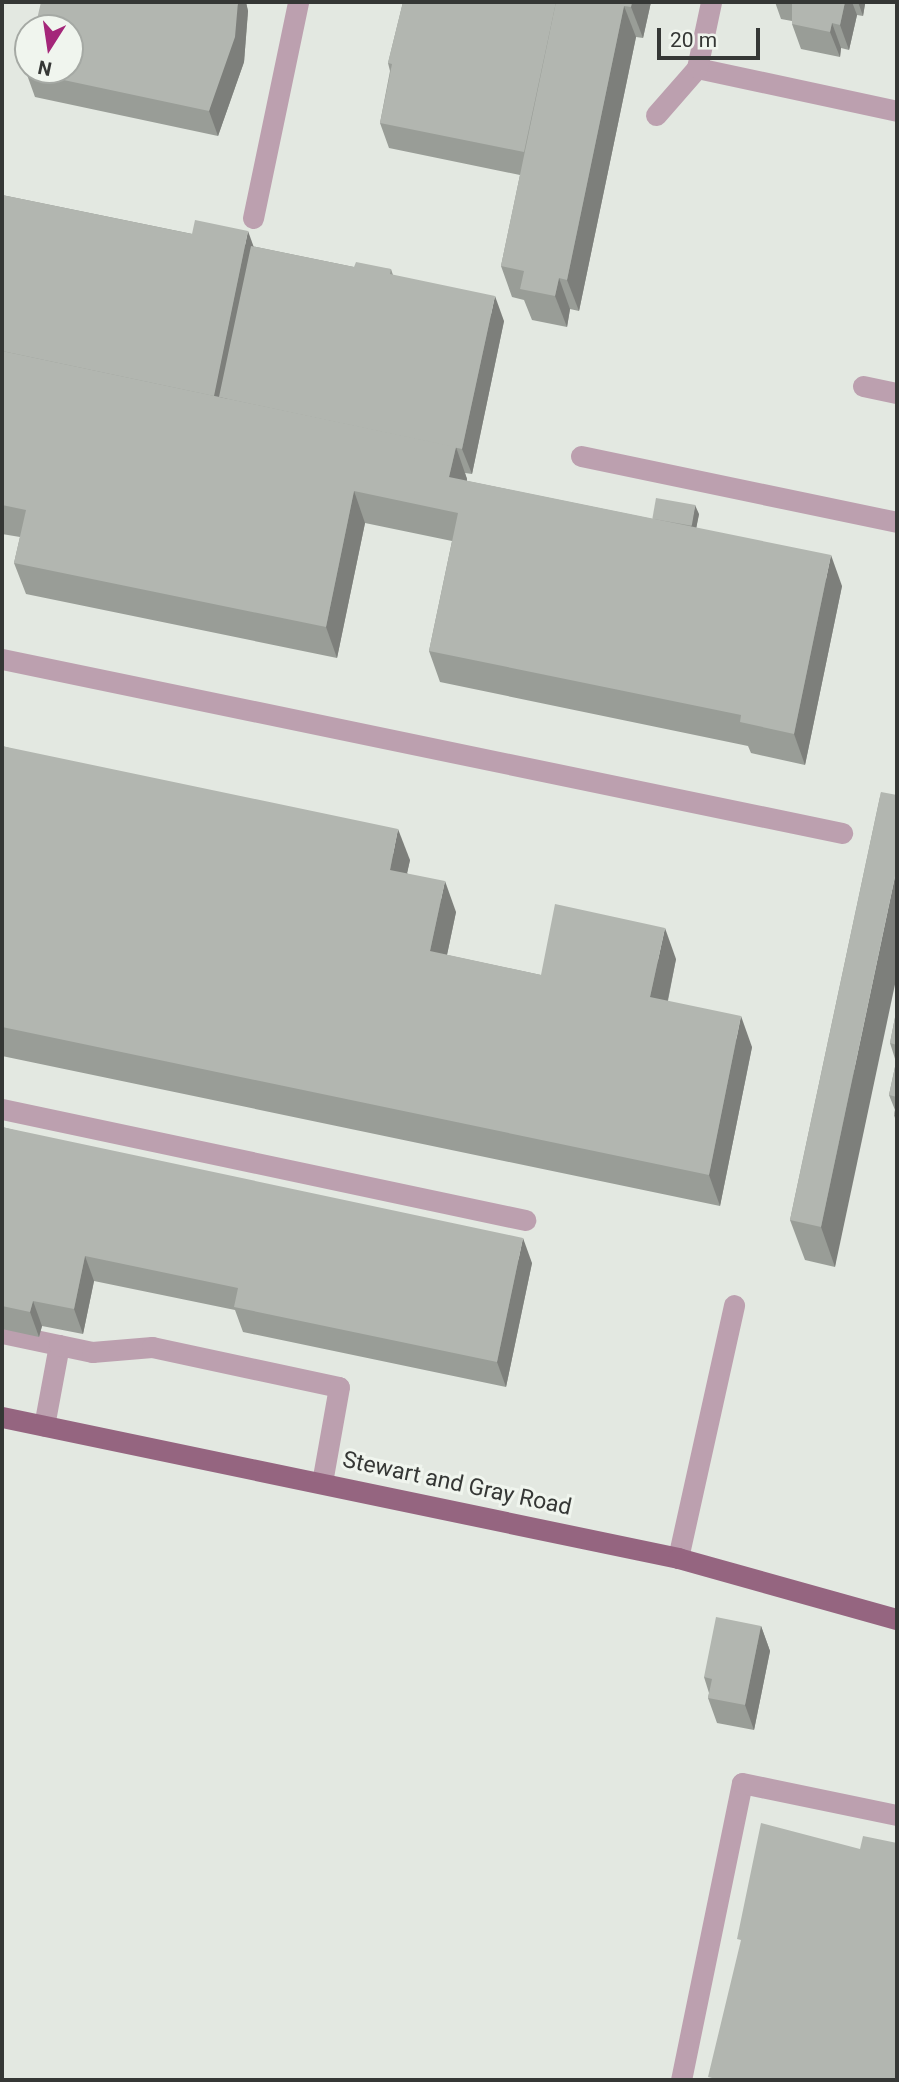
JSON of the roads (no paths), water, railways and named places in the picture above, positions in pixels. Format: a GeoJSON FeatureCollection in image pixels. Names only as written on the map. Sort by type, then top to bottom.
{"type":"FeatureCollection","features":[{"type":"Feature","properties":{"kind":"main road","name":"Stewart and Gray Road"},"geometry":{"type":"LineString","coordinates":[[2,1417],[678,1558],[897,1619]]}},
{"type":"Feature","properties":{"kind":"lane"},"geometry":{"type":"LineString","coordinates":[[253,218],[298,2]]}},
{"type":"Feature","properties":{"kind":"lane"},"geometry":{"type":"LineString","coordinates":[[656,115],[697,68],[711,2]]}},
{"type":"Feature","properties":{"kind":"lane"},"geometry":{"type":"LineString","coordinates":[[697,68],[897,111]]}},
{"type":"Feature","properties":{"kind":"lane"},"geometry":{"type":"LineString","coordinates":[[863,386],[897,393]]}},
{"type":"Feature","properties":{"kind":"lane"},"geometry":{"type":"LineString","coordinates":[[581,456],[897,522]]}},
{"type":"Feature","properties":{"kind":"lane"},"geometry":{"type":"LineString","coordinates":[[2,659],[842,834]]}},
{"type":"Feature","properties":{"kind":"lane"},"geometry":{"type":"LineString","coordinates":[[2,1109],[525,1220]]}},
{"type":"Feature","properties":{"kind":"lane"},"geometry":{"type":"LineString","coordinates":[[678,1558],[734,1305]]}},
{"type":"Feature","properties":{"kind":"lane"},"geometry":{"type":"LineString","coordinates":[[2,1334],[92,1352],[152,1347],[339,1387],[322,1482]]}},
{"type":"Feature","properties":{"kind":"lane"},"geometry":{"type":"LineString","coordinates":[[44,1426],[59,1345]]}},
{"type":"Feature","properties":{"kind":"lane"},"geometry":{"type":"LineString","coordinates":[[681,2080],[742,1783],[897,1815]]}}]}
